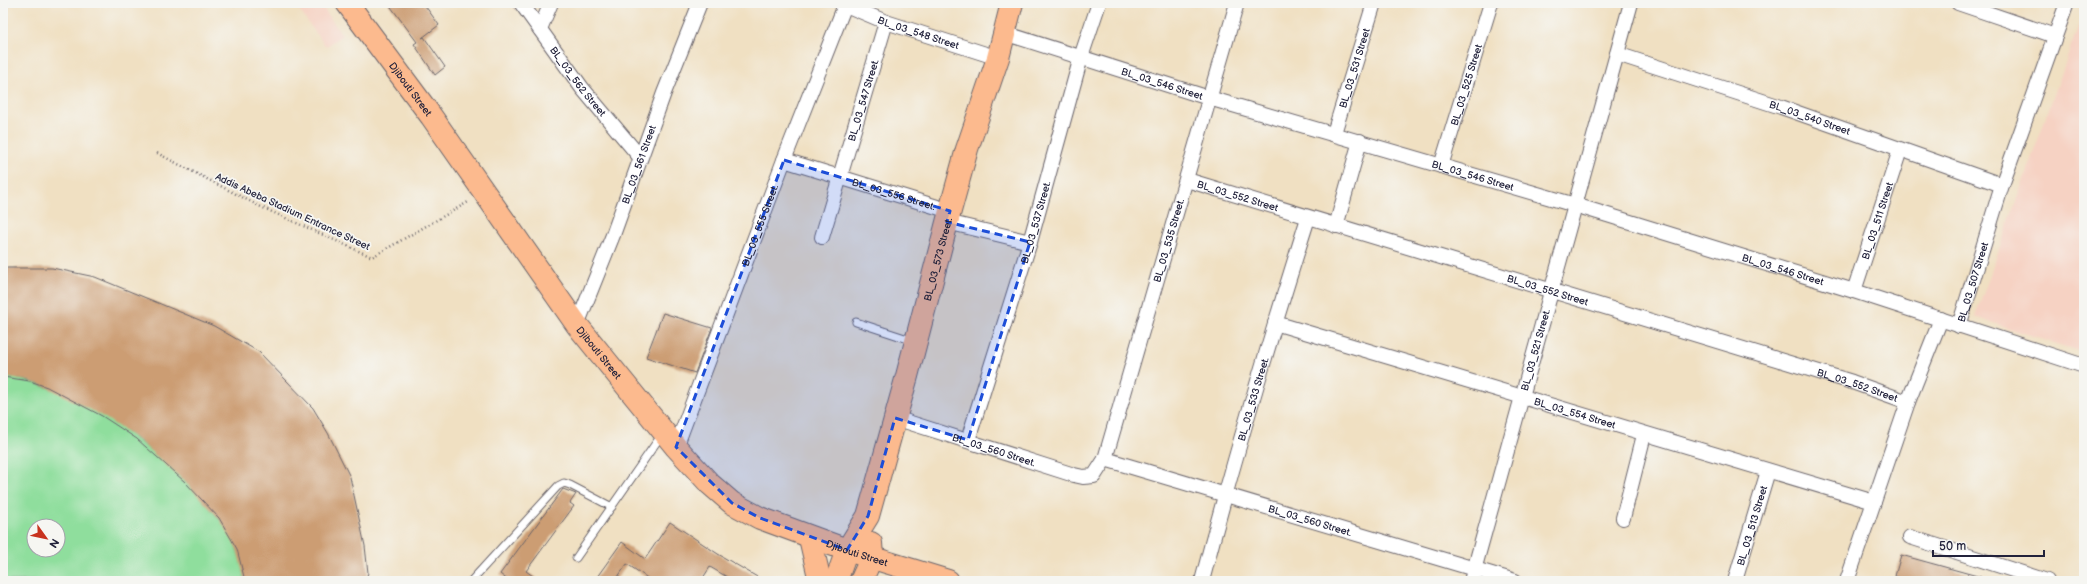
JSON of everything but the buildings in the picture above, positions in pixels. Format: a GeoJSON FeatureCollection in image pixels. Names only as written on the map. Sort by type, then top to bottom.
{"type":"FeatureCollection","features":[{"type":"Feature","properties":{"kind":"main road","name":"Djibouti Street"},"geometry":{"type":"LineString","coordinates":[[341,3],[577,338],[667,443],[710,484],[732,503],[812,544],[846,555],[884,572],[948,581]]}},
{"type":"Feature","properties":{"kind":"main road","name":"Djibouti Street"},"geometry":{"type":"LineString","coordinates":[[347,3],[577,325],[667,443]]}},
{"type":"Feature","properties":{"kind":"main road","name":"BL_03_573 Street."},"geometry":{"type":"LineString","coordinates":[[868,516],[916,342],[948,216],[967,149],[998,58],[1012,3]]}},
{"type":"Feature","properties":{"kind":"main road"},"geometry":{"type":"LineString","coordinates":[[836,581],[846,555],[868,516]]}},
{"type":"Feature","properties":{"kind":"main road"},"geometry":{"type":"LineString","coordinates":[[868,516],[884,572]]}},
{"type":"Feature","properties":{"kind":"main road"},"geometry":{"type":"LineString","coordinates":[[812,544],[820,581]]}},
{"type":"Feature","properties":{"kind":"street","name":"BL_03_562 Street"},"geometry":{"type":"LineString","coordinates":[[521,3],[582,88],[640,157]]}},
{"type":"Feature","properties":{"kind":"street"},"geometry":{"type":"LineString","coordinates":[[540,29],[551,3]]}},
{"type":"Feature","properties":{"kind":"street","name":"BL_03_561 Street"},"geometry":{"type":"LineString","coordinates":[[577,325],[613,235],[640,157],[700,3]]}},
{"type":"Feature","properties":{"kind":"street","name":"BL_03_537 Street."},"geometry":{"type":"LineString","coordinates":[[968,440],[1030,242],[1081,57],[1099,3]]}},
{"type":"Feature","properties":{"kind":"street","name":"BL_03_535 Street."},"geometry":{"type":"LineString","coordinates":[[1094,476],[1105,459],[1237,3]]}},
{"type":"Feature","properties":{"kind":"street","name":"BL_03_531 Street"},"geometry":{"type":"LineString","coordinates":[[1334,133],[1374,3]]}},
{"type":"Feature","properties":{"kind":"street","name":"BL_03_525 Street"},"geometry":{"type":"LineString","coordinates":[[1441,166],[1492,3]]}},
{"type":"Feature","properties":{"kind":"street","name":"BL_03_521 Street."},"geometry":{"type":"LineString","coordinates":[[1473,575],[1631,3]]}},
{"type":"Feature","properties":{"kind":"street"},"geometry":{"type":"LineString","coordinates":[[1958,3],[2055,36]]}},
{"type":"Feature","properties":{"kind":"street","name":"BL_03_507 Street"},"geometry":{"type":"LineString","coordinates":[[1847,581],[1908,402],[1941,319],[1959,326],[2002,185],[2067,3]]}},
{"type":"Feature","properties":{"kind":"street","name":"BL_03_555 Street."},"geometry":{"type":"LineString","coordinates":[[667,443],[784,160],[843,4]]}},
{"type":"Feature","properties":{"kind":"street","name":"BL_03_548 Street"},"geometry":{"type":"LineString","coordinates":[[843,4],[886,22],[998,58]]}},
{"type":"Feature","properties":{"kind":"street","name":"BL_03_547 Street."},"geometry":{"type":"LineString","coordinates":[[839,178],[886,22]]}},
{"type":"Feature","properties":{"kind":"street","name":"BL_03_546 Street"},"geometry":{"type":"LineString","coordinates":[[1004,33],[1210,98],[1334,133],[1575,205],[1941,319]]}},
{"type":"Feature","properties":{"kind":"street","name":"BL_03_540 Street"},"geometry":{"type":"LineString","coordinates":[[1616,54],[1781,107],[2002,185]]}},
{"type":"Feature","properties":{"kind":"street"},"geometry":{"type":"LineString","coordinates":[[1336,226],[1360,141]]}},
{"type":"Feature","properties":{"kind":"street","name":"BL_03_511 Street"},"geometry":{"type":"LineString","coordinates":[[1854,291],[1900,150]]}},
{"type":"Feature","properties":{"kind":"street","name":"BL_03_556 Street."},"geometry":{"type":"LineString","coordinates":[[784,160],[948,216],[1030,242]]}},
{"type":"Feature","properties":{"kind":"street","name":"BL_03_556 Street."},"geometry":{"type":"LineString","coordinates":[[822,237],[839,178]]}},
{"type":"Feature","properties":{"kind":"street","name":"BL_03_552 Street"},"geometry":{"type":"LineString","coordinates":[[1187,180],[1550,292],[1852,382],[1908,402]]}},
{"type":"Feature","properties":{"kind":"street","name":"BL_03_533 Street."},"geometry":{"type":"LineString","coordinates":[[1202,581],[1225,495],[1275,323],[1308,218]]}},
{"type":"Feature","properties":{"kind":"street","name":"BL_03_554 Street"},"geometry":{"type":"LineString","coordinates":[[1275,323],[1874,502]]}},
{"type":"Feature","properties":{"kind":"street"},"geometry":{"type":"LineString","coordinates":[[1959,326],[2084,366]]}},
{"type":"Feature","properties":{"kind":"street","name":"BL_03_560 Street."},"geometry":{"type":"LineString","coordinates":[[895,418],[1074,475],[1083,477],[1094,476]]}},
{"type":"Feature","properties":{"kind":"street"},"geometry":{"type":"LineString","coordinates":[[1623,518],[1644,434]]}},
{"type":"Feature","properties":{"kind":"street","name":"BL_03_560 Street."},"geometry":{"type":"LineString","coordinates":[[1105,459],[1225,495],[1473,575],[1515,581]]}},
{"type":"Feature","properties":{"kind":"street","name":"BL_03_513 Street"},"geometry":{"type":"LineString","coordinates":[[1735,581],[1768,471]]}},
{"type":"Feature","properties":{"kind":"street"},"geometry":{"type":"LineString","coordinates":[[1910,538],[2047,581]]}},
{"type":"Feature","properties":{"kind":"lane"},"geometry":{"type":"LineString","coordinates":[[856,322],[916,342]]}},
{"type":"Feature","properties":{"kind":"lane"},"geometry":{"type":"LineString","coordinates":[[576,558],[612,508],[667,443]]}},
{"type":"Feature","properties":{"kind":"lane"},"geometry":{"type":"LineString","coordinates":[[471,581],[558,486],[564,482],[612,508]]}},
{"type":"Feature","properties":{"kind":"path","name":"Addis Abeba Stadium Entrance Street"},"geometry":{"type":"LineString","coordinates":[[157,153],[259,206],[372,258],[484,193]]}},
{"type":"Feature","properties":{"kind":"highlighted area"},"geometry":{"type":"Polygon","coordinates":[[[784,160],[950,211],[947,222],[1030,242],[968,440],[895,418],[868,516],[847,550],[760,518],[732,503],[676,447],[784,160]]]}},
{"type":"Feature","properties":{"kind":"shaded area"},"geometry":{"type":"Polygon","coordinates":[[[294,3],[320,3],[342,35],[326,47],[294,3]]]}},
{"type":"Feature","properties":{"kind":"shaded area"},"geometry":{"type":"Polygon","coordinates":[[[2084,10],[2084,353],[1975,317],[2084,10]]]}},
{"type":"Feature","properties":{"kind":"green space"},"geometry":{"type":"Polygon","coordinates":[[[3,377],[29,381],[56,391],[82,404],[134,437],[158,457],[198,495],[226,527],[237,550],[245,581],[3,581],[3,377]]]}}]}
